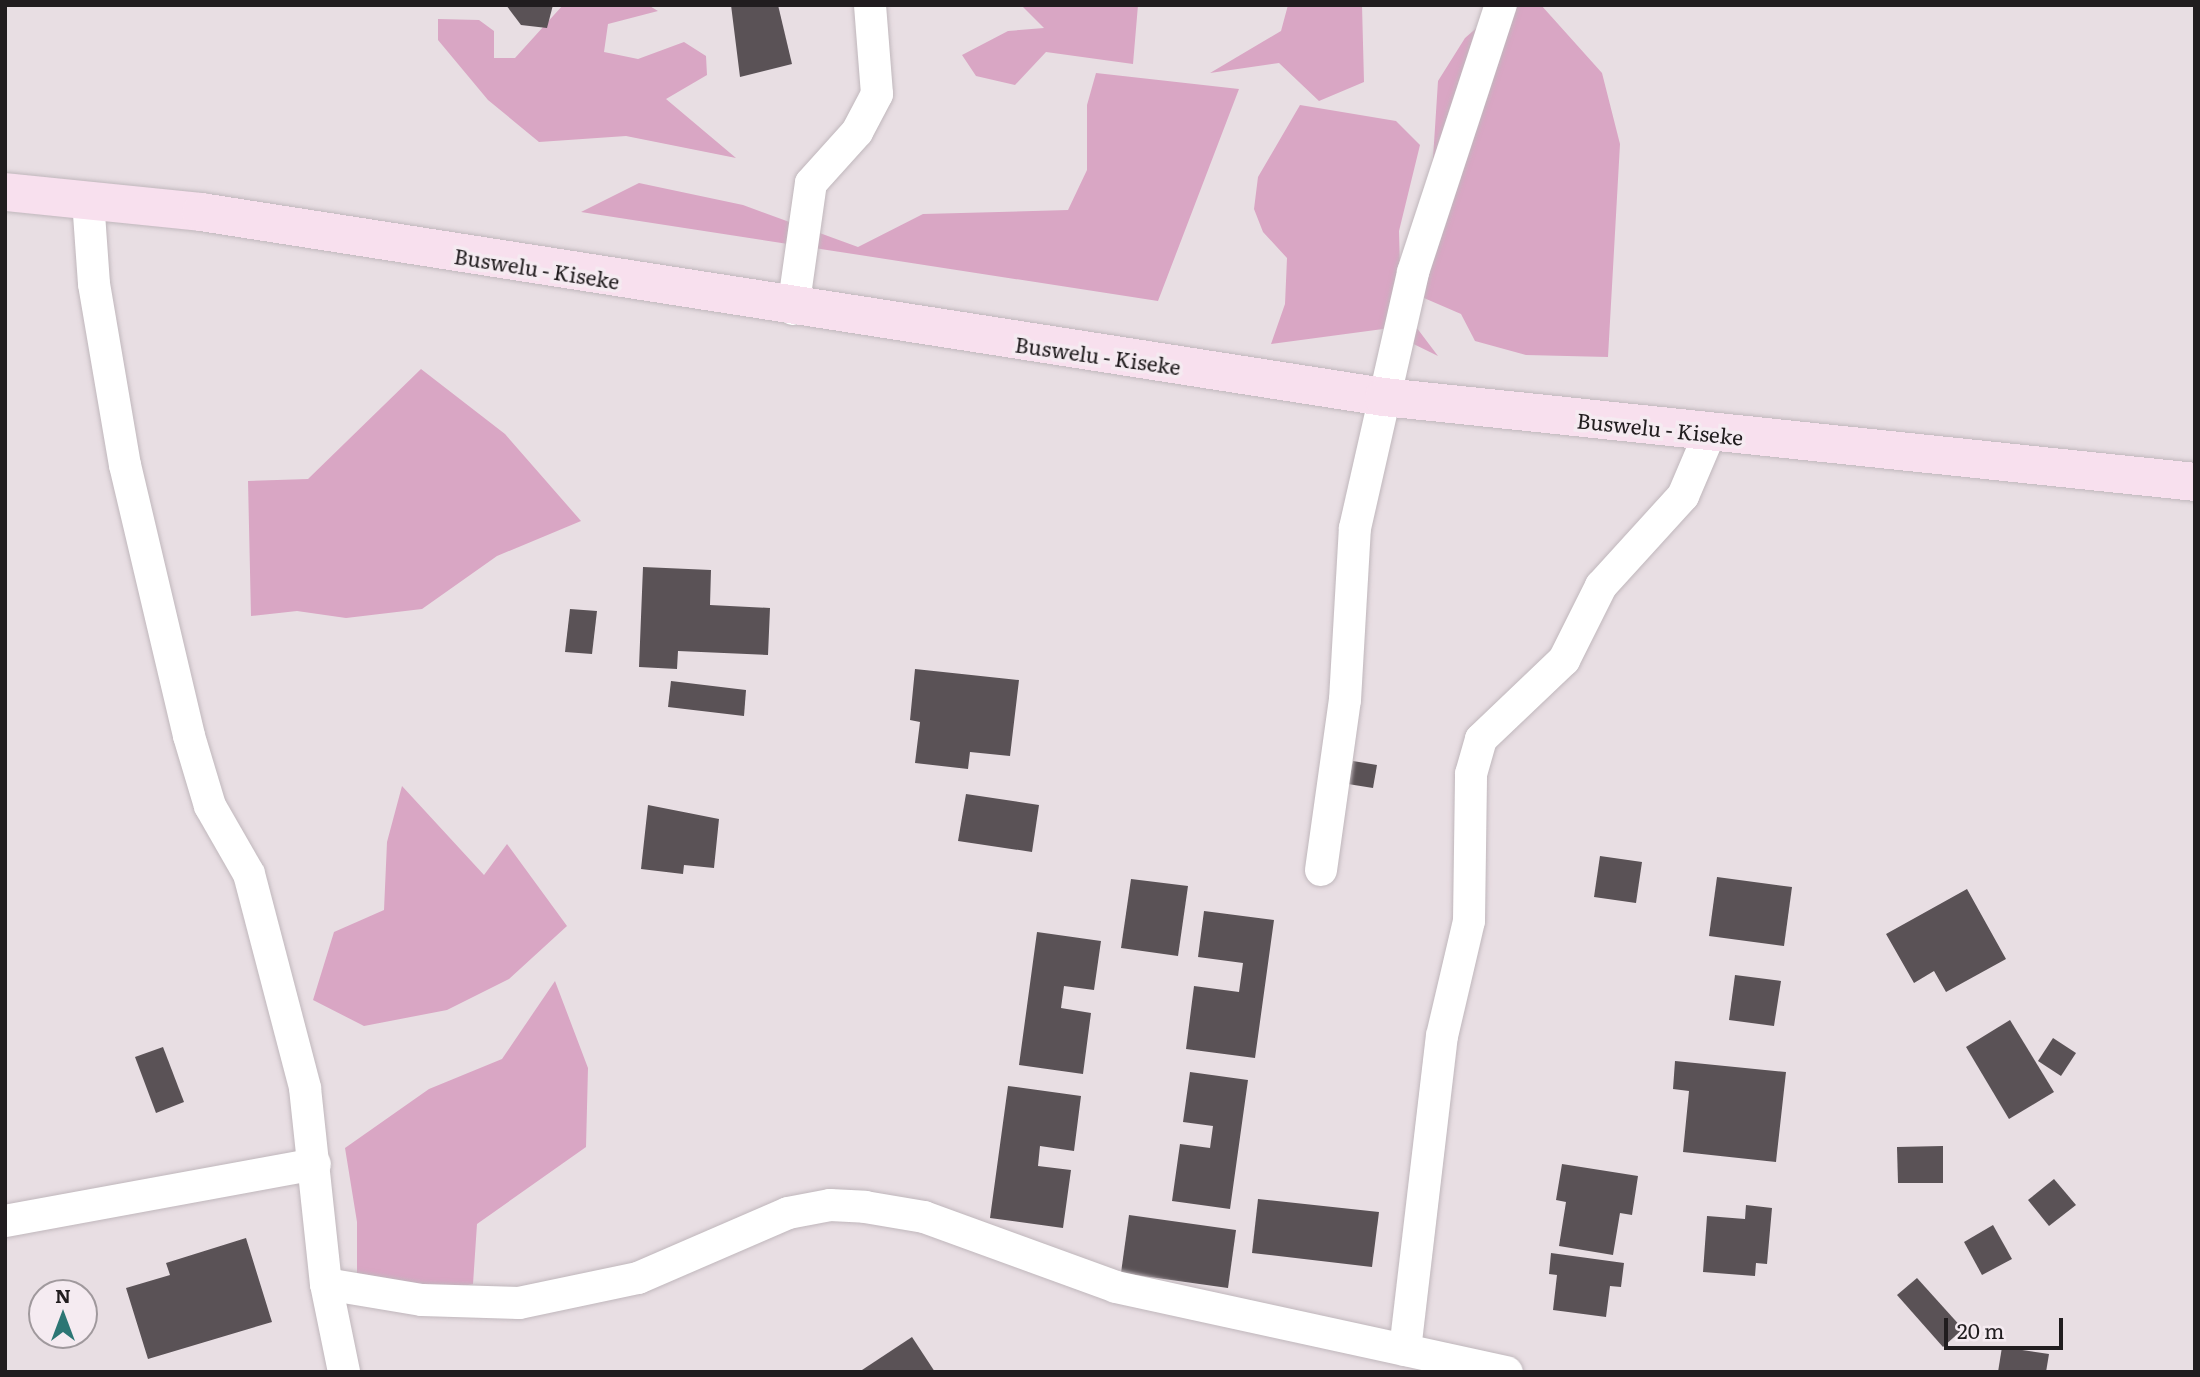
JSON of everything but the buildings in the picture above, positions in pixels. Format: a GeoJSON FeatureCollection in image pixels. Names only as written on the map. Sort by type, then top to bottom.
{"type":"FeatureCollection","features":[{"type":"Feature","properties":{"kind":"main road","name":"Buswelu - Kiseke"},"geometry":{"type":"LineString","coordinates":[[5,192],[201,212],[793,309],[1384,397],[1709,435],[2195,482]]}},
{"type":"Feature","properties":{"kind":"street"},"geometry":{"type":"LineString","coordinates":[[793,309],[811,183],[858,132],[877,94],[870,5]]}},
{"type":"Feature","properties":{"kind":"street"},"geometry":{"type":"LineString","coordinates":[[1321,870],[1345,700],[1349,554],[1413,272],[1501,5]]}},
{"type":"Feature","properties":{"kind":"street"},"geometry":{"type":"LineString","coordinates":[[88,200],[94,284],[125,465],[186,724],[209,806],[249,874],[305,1088],[327,1284],[344,1372]]}},
{"type":"Feature","properties":{"kind":"street"},"geometry":{"type":"LineString","coordinates":[[1405,1350],[1442,1036],[1469,921],[1471,775],[1481,739],[1564,660],[1601,586],[1683,496],[1709,435]]}},
{"type":"Feature","properties":{"kind":"street"},"geometry":{"type":"LineString","coordinates":[[5,1222],[315,1164]]}},
{"type":"Feature","properties":{"kind":"street"},"geometry":{"type":"LineString","coordinates":[[327,1284],[422,1300],[519,1303],[638,1278],[788,1213],[830,1205],[865,1207],[924,1217],[1116,1287],[1507,1372]]}},
{"type":"Feature","properties":{"kind":"shaded area"},"geometry":{"type":"Polygon","coordinates":[[[563,5],[648,5],[658,11],[608,24],[604,52],[638,59],[684,42],[706,56],[707,75],[666,99],[736,158],[626,136],[539,142],[488,100],[438,40],[438,19],[479,20],[494,31],[494,58],[515,58],[563,5]]]}},
{"type":"Feature","properties":{"kind":"shaded area"},"geometry":{"type":"Polygon","coordinates":[[[1021,5],[1138,5],[1133,64],[1046,52],[1015,85],[976,76],[962,55],[1008,31],[1044,28],[1021,5]]]}},
{"type":"Feature","properties":{"kind":"shaded area"},"geometry":{"type":"Polygon","coordinates":[[[1288,5],[1362,5],[1364,82],[1319,101],[1279,63],[1210,73],[1281,31],[1288,5]]]}},
{"type":"Feature","properties":{"kind":"shaded area"},"geometry":{"type":"Polygon","coordinates":[[[1503,5],[1541,5],[1602,73],[1620,144],[1608,357],[1526,355],[1475,341],[1461,314],[1424,298],[1438,81],[1465,38],[1503,5]]]}},
{"type":"Feature","properties":{"kind":"shaded area"},"geometry":{"type":"Polygon","coordinates":[[[1096,73],[1239,89],[1158,301],[581,212],[639,183],[743,205],[858,247],[923,214],[1068,210],[1087,170],[1087,105],[1096,73]]]}},
{"type":"Feature","properties":{"kind":"shaded area"},"geometry":{"type":"Polygon","coordinates":[[[1300,105],[1396,121],[1420,145],[1399,231],[1401,307],[1438,356],[1383,329],[1271,344],[1285,304],[1287,258],[1263,232],[1254,209],[1258,177],[1300,105]]]}},
{"type":"Feature","properties":{"kind":"shaded area"},"geometry":{"type":"Polygon","coordinates":[[[421,369],[505,434],[581,521],[497,556],[422,609],[346,618],[297,611],[251,616],[248,481],[308,479],[421,369]]]}},
{"type":"Feature","properties":{"kind":"shaded area"},"geometry":{"type":"Polygon","coordinates":[[[402,786],[484,875],[507,844],[567,926],[509,979],[447,1010],[364,1026],[313,1000],[334,932],[384,910],[387,842],[402,786]]]}},
{"type":"Feature","properties":{"kind":"shaded area"},"geometry":{"type":"Polygon","coordinates":[[[555,981],[588,1068],[586,1147],[477,1224],[473,1284],[407,1296],[357,1279],[357,1222],[345,1148],[429,1089],[502,1059],[555,981]]]}}]}
